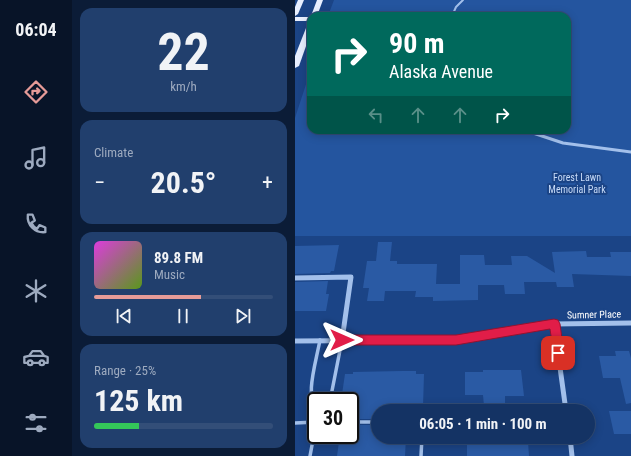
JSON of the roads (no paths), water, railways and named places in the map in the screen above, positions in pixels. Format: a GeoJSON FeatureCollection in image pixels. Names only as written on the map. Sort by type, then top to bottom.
{"type":"FeatureCollection","features":[{"type":"Feature","properties":{"kind":"main road"},"geometry":{"type":"LineString","coordinates":[[295,14],[301,0]]}},
{"type":"Feature","properties":{"kind":"main road"},"geometry":{"type":"LineString","coordinates":[[316,12],[320,0]]}},
{"type":"Feature","properties":{"kind":"main road"},"geometry":{"type":"LineString","coordinates":[[295,19],[307,19]]}},
{"type":"Feature","properties":{"kind":"main road"},"geometry":{"type":"LineString","coordinates":[[295,66],[307,34]]}},
{"type":"Feature","properties":{"kind":"street"},"geometry":{"type":"LineString","coordinates":[[295,278],[351,277],[342,340]]}},
{"type":"Feature","properties":{"kind":"street","name":"Sumner Place"},"geometry":{"type":"LineString","coordinates":[[295,341],[456,340],[554,324],[631,323]]}},
{"type":"Feature","properties":{"kind":"street"},"geometry":{"type":"LineString","coordinates":[[554,324],[565,404]]}},
{"type":"Feature","properties":{"kind":"street"},"geometry":{"type":"LineString","coordinates":[[571,444],[572,456]]}},
{"type":"Feature","properties":{"kind":"lane"},"geometry":{"type":"LineString","coordinates":[[454,12],[456,7],[463,0]]}},
{"type":"Feature","properties":{"kind":"lane"},"geometry":{"type":"LineString","coordinates":[[532,134],[592,148],[631,152]]}},
{"type":"Feature","properties":{"kind":"lane"},"geometry":{"type":"LineString","coordinates":[[310,392],[320,340]]}},
{"type":"Feature","properties":{"kind":"lane"},"geometry":{"type":"LineString","coordinates":[[331,392],[342,340]]}},
{"type":"Feature","properties":{"kind":"lane"},"geometry":{"type":"LineString","coordinates":[[295,422],[307,422]]}},
{"type":"Feature","properties":{"kind":"lane"},"geometry":{"type":"LineString","coordinates":[[359,422],[371,422]]}},
{"type":"Feature","properties":{"kind":"lane"},"geometry":{"type":"LineString","coordinates":[[310,456],[312,444]]}},
{"type":"Feature","properties":{"kind":"lane"},"geometry":{"type":"LineString","coordinates":[[421,456],[422,444]]}},
{"type":"Feature","properties":{"kind":"park label","name":"Forest Lawn Memorial Park"},"geometry":{"type":"Point","coordinates":[577,182]}}]}
